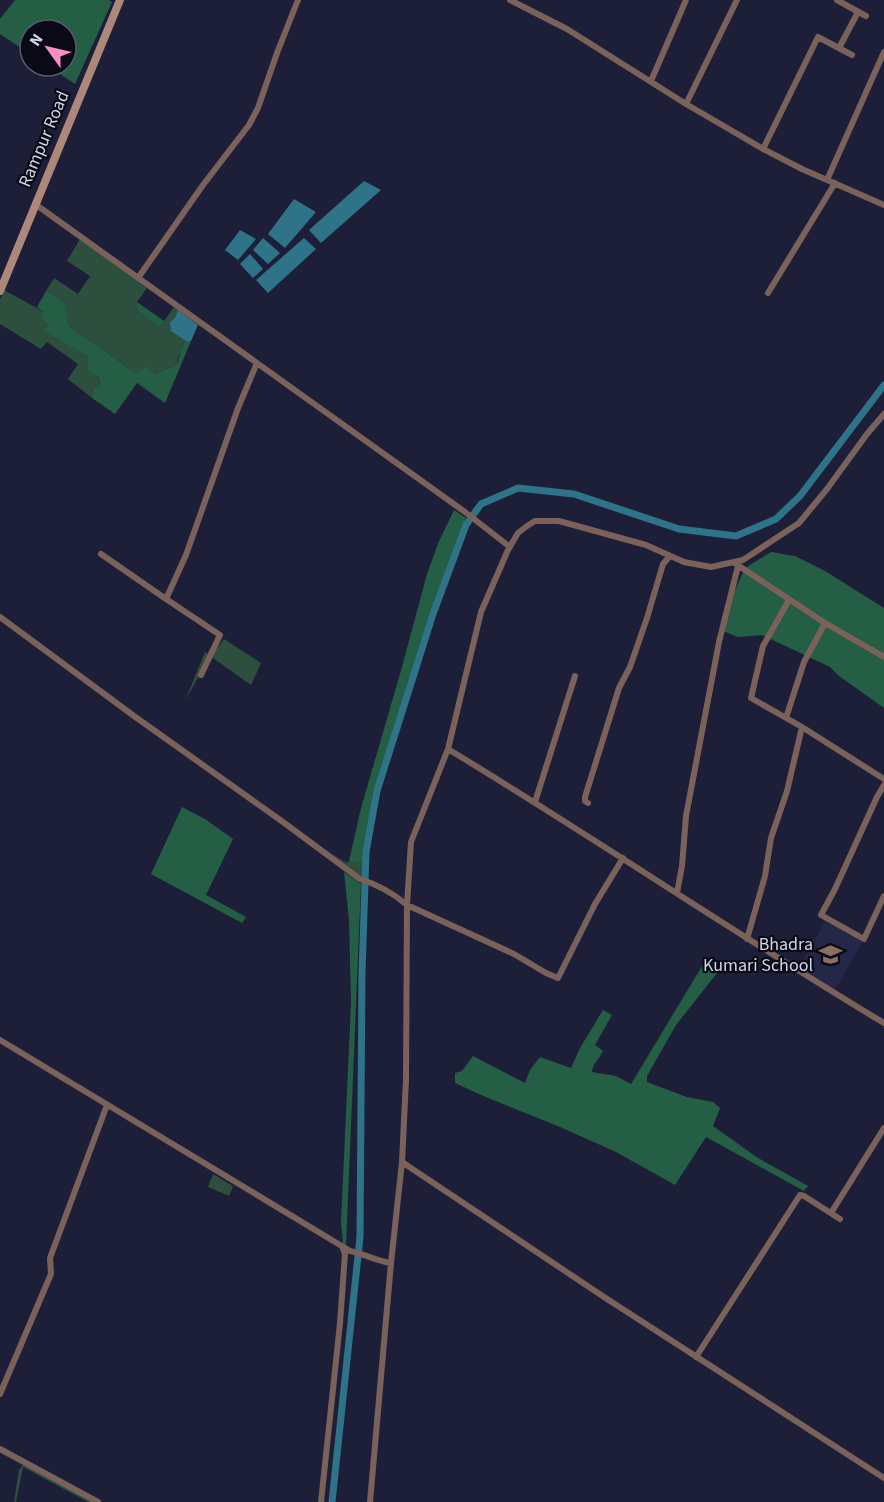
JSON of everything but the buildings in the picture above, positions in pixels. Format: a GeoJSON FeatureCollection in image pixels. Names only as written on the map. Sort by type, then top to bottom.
{"type":"FeatureCollection","features":[{"type":"Feature","properties":{"kind":"main road","name":"Rampur Road"},"geometry":{"type":"LineString","coordinates":[[0,291],[120,0]]}},
{"type":"Feature","properties":{"kind":"street"},"geometry":{"type":"LineString","coordinates":[[138,278],[203,185],[249,125],[258,108],[298,0]]}},
{"type":"Feature","properties":{"kind":"street"},"geometry":{"type":"LineString","coordinates":[[510,0],[567,29],[686,104],[763,149],[884,205]]}},
{"type":"Feature","properties":{"kind":"street"},"geometry":{"type":"LineString","coordinates":[[651,81],[686,0]]}},
{"type":"Feature","properties":{"kind":"street"},"geometry":{"type":"LineString","coordinates":[[686,104],[737,0]]}},
{"type":"Feature","properties":{"kind":"street"},"geometry":{"type":"LineString","coordinates":[[837,0],[866,16]]}},
{"type":"Feature","properties":{"kind":"street"},"geometry":{"type":"LineString","coordinates":[[839,48],[858,12]]}},
{"type":"Feature","properties":{"kind":"street"},"geometry":{"type":"LineString","coordinates":[[763,149],[815,36],[852,55]]}},
{"type":"Feature","properties":{"kind":"street"},"geometry":{"type":"LineString","coordinates":[[827,180],[884,52]]}},
{"type":"Feature","properties":{"kind":"street"},"geometry":{"type":"LineString","coordinates":[[768,293],[835,183]]}},
{"type":"Feature","properties":{"kind":"street"},"geometry":{"type":"LineString","coordinates":[[35,204],[465,512],[510,547]]}},
{"type":"Feature","properties":{"kind":"street"},"geometry":{"type":"LineString","coordinates":[[166,600],[186,555],[238,408],[257,363]]}},
{"type":"Feature","properties":{"kind":"street"},"geometry":{"type":"LineString","coordinates":[[370,1502],[402,1162],[406,1080],[407,905],[411,842],[448,749],[481,612],[510,547],[518,533],[536,521],[558,521],[646,545],[684,562],[711,567],[736,564],[799,523],[884,414]]}},
{"type":"Feature","properties":{"kind":"street"},"geometry":{"type":"LineString","coordinates":[[101,554],[220,635],[201,675]]}},
{"type":"Feature","properties":{"kind":"street"},"geometry":{"type":"LineString","coordinates":[[588,803],[585,798],[605,730],[619,688],[630,667],[663,564],[670,555]]}},
{"type":"Feature","properties":{"kind":"street"},"geometry":{"type":"LineString","coordinates":[[736,564],[825,623],[884,657]]}},
{"type":"Feature","properties":{"kind":"street"},"geometry":{"type":"LineString","coordinates":[[677,893],[682,866],[686,816],[736,564]]}},
{"type":"Feature","properties":{"kind":"street"},"geometry":{"type":"LineString","coordinates":[[789,600],[763,645],[751,698],[884,779]]}},
{"type":"Feature","properties":{"kind":"street"},"geometry":{"type":"LineString","coordinates":[[0,618],[360,879],[394,894],[407,905],[514,954],[558,978],[595,904],[623,858]]}},
{"type":"Feature","properties":{"kind":"street"},"geometry":{"type":"LineString","coordinates":[[786,718],[804,662],[825,623]]}},
{"type":"Feature","properties":{"kind":"street"},"geometry":{"type":"LineString","coordinates":[[535,802],[575,676]]}},
{"type":"Feature","properties":{"kind":"street"},"geometry":{"type":"LineString","coordinates":[[747,939],[765,876],[771,837],[787,791],[802,727]]}},
{"type":"Feature","properties":{"kind":"street"},"geometry":{"type":"LineString","coordinates":[[448,749],[535,802],[804,975],[884,1023]]}},
{"type":"Feature","properties":{"kind":"street"},"geometry":{"type":"LineString","coordinates":[[884,785],[821,915],[864,939],[884,896]]}},
{"type":"Feature","properties":{"kind":"street"},"geometry":{"type":"LineString","coordinates":[[0,1040],[350,1251],[381,1262],[391,1263]]}},
{"type":"Feature","properties":{"kind":"street"},"geometry":{"type":"LineString","coordinates":[[0,1394],[51,1274],[50,1258],[107,1105]]}},
{"type":"Feature","properties":{"kind":"street"},"geometry":{"type":"LineString","coordinates":[[831,1213],[884,1128]]}},
{"type":"Feature","properties":{"kind":"street"},"geometry":{"type":"LineString","coordinates":[[402,1162],[604,1297],[884,1478]]}},
{"type":"Feature","properties":{"kind":"street"},"geometry":{"type":"LineString","coordinates":[[696,1356],[800,1195],[840,1219]]}},
{"type":"Feature","properties":{"kind":"street"},"geometry":{"type":"LineString","coordinates":[[321,1502],[340,1323],[345,1254],[342,1246]]}},
{"type":"Feature","properties":{"kind":"street"},"geometry":{"type":"LineString","coordinates":[[0,1449],[98,1502]]}},
{"type":"Feature","properties":{"kind":"shaded area"},"geometry":{"type":"Polygon","coordinates":[[[364,181],[381,190],[321,243],[309,230],[364,181]]]}},
{"type":"Feature","properties":{"kind":"shaded area"},"geometry":{"type":"Polygon","coordinates":[[[294,199],[316,212],[285,248],[268,234],[294,199]]]}},
{"type":"Feature","properties":{"kind":"shaded area"},"geometry":{"type":"Polygon","coordinates":[[[240,230],[256,239],[238,260],[225,250],[240,230]]]}},
{"type":"Feature","properties":{"kind":"shaded area"},"geometry":{"type":"Polygon","coordinates":[[[263,238],[280,253],[268,264],[253,250],[263,238]]]}},
{"type":"Feature","properties":{"kind":"shaded area"},"geometry":{"type":"Polygon","coordinates":[[[304,238],[316,249],[268,293],[256,280],[304,238]]]}},
{"type":"Feature","properties":{"kind":"shaded area"},"geometry":{"type":"Polygon","coordinates":[[[250,254],[263,269],[253,278],[240,264],[250,254]]]}},
{"type":"Feature","properties":{"kind":"shaded area"},"geometry":{"type":"Polygon","coordinates":[[[178,310],[198,325],[191,341],[187,342],[171,331],[170,322],[175,318],[178,310]]]}},
{"type":"Feature","properties":{"kind":"shaded area","name":"Bhadra Kumari School"},"geometry":{"type":"Polygon","coordinates":[[[827,918],[864,939],[835,990],[798,969],[827,918]]]}},
{"type":"Feature","properties":{"kind":"green space"},"geometry":{"type":"Polygon","coordinates":[[[15,0],[109,0],[112,2],[78,77],[78,18],[18,18],[18,46],[0,34],[0,19],[15,0]]]}},
{"type":"Feature","properties":{"kind":"green space"},"geometry":{"type":"Polygon","coordinates":[[[66,78],[78,78],[75,84],[66,78]]]}},
{"type":"Feature","properties":{"kind":"green space"},"geometry":{"type":"Polygon","coordinates":[[[80,239],[147,288],[137,302],[137,310],[159,328],[174,307],[178,310],[171,331],[187,342],[184,343],[177,365],[155,374],[136,373],[69,326],[63,302],[46,291],[54,278],[78,294],[90,276],[67,261],[80,239]]]}},
{"type":"Feature","properties":{"kind":"green space"},"geometry":{"type":"Polygon","coordinates":[[[4,290],[44,312],[49,325],[44,330],[88,357],[101,385],[93,389],[92,398],[68,379],[78,364],[47,342],[41,349],[0,324],[0,300],[4,290]]]}},
{"type":"Feature","properties":{"kind":"green space"},"geometry":{"type":"Polygon","coordinates":[[[46,291],[64,302],[69,326],[136,373],[147,367],[155,374],[177,365],[184,343],[191,341],[165,403],[137,383],[115,414],[92,398],[93,389],[101,385],[98,376],[88,371],[88,357],[43,330],[49,325],[40,317],[44,312],[37,307],[46,291]]]}},
{"type":"Feature","properties":{"kind":"green space"},"geometry":{"type":"Polygon","coordinates":[[[137,302],[164,321],[159,328],[137,310],[137,302]]]}},
{"type":"Feature","properties":{"kind":"green space"},"geometry":{"type":"Polygon","coordinates":[[[454,510],[466,518],[431,612],[375,789],[363,861],[349,861],[361,808],[427,574],[454,510]]]}},
{"type":"Feature","properties":{"kind":"green space"},"geometry":{"type":"Polygon","coordinates":[[[771,552],[795,556],[825,571],[884,608],[884,708],[830,667],[762,635],[738,637],[723,631],[724,615],[745,568],[771,552]]]}},
{"type":"Feature","properties":{"kind":"green space"},"geometry":{"type":"Polygon","coordinates":[[[224,639],[261,663],[251,685],[210,656],[185,701],[205,652],[211,656],[224,639]]]}},
{"type":"Feature","properties":{"kind":"green space"},"geometry":{"type":"Polygon","coordinates":[[[182,807],[205,819],[233,839],[206,895],[246,917],[242,923],[151,874],[182,807]]]}},
{"type":"Feature","properties":{"kind":"green space"},"geometry":{"type":"Polygon","coordinates":[[[331,853],[347,863],[363,861],[362,877],[331,853]]]}},
{"type":"Feature","properties":{"kind":"green space"},"geometry":{"type":"Polygon","coordinates":[[[344,872],[361,884],[346,1246],[343,1244],[341,1222],[351,1003],[349,921],[344,872]]]}},
{"type":"Feature","properties":{"kind":"green space"},"geometry":{"type":"Polygon","coordinates":[[[707,958],[721,968],[676,1025],[647,1076],[647,1082],[687,1097],[713,1102],[720,1108],[713,1126],[758,1158],[808,1186],[804,1191],[706,1137],[675,1185],[616,1152],[455,1083],[455,1073],[462,1071],[473,1056],[525,1083],[530,1070],[540,1057],[571,1068],[603,1010],[612,1015],[595,1045],[603,1051],[592,1072],[616,1076],[631,1084],[707,958]]]}},
{"type":"Feature","properties":{"kind":"green space"},"geometry":{"type":"Polygon","coordinates":[[[213,1174],[233,1186],[229,1196],[208,1187],[213,1174]]]}},
{"type":"Feature","properties":{"kind":"green space"},"geometry":{"type":"Polygon","coordinates":[[[24,1463],[93,1502],[88,1502],[23,1467],[16,1502],[14,1502],[19,1470],[24,1463]]]}},
{"type":"Feature","properties":{"kind":"waterway"},"geometry":{"type":"LineString","coordinates":[[332,1502],[360,1237],[362,973],[366,852],[377,791],[433,614],[466,525],[481,504],[518,488],[574,494],[679,529],[736,536],[776,519],[800,496],[884,385]]}},
{"type":"Feature","properties":{"kind":"place","name":"Bhadra Kumari School"},"geometry":{"type":"Point","coordinates":[831,954]}}]}
